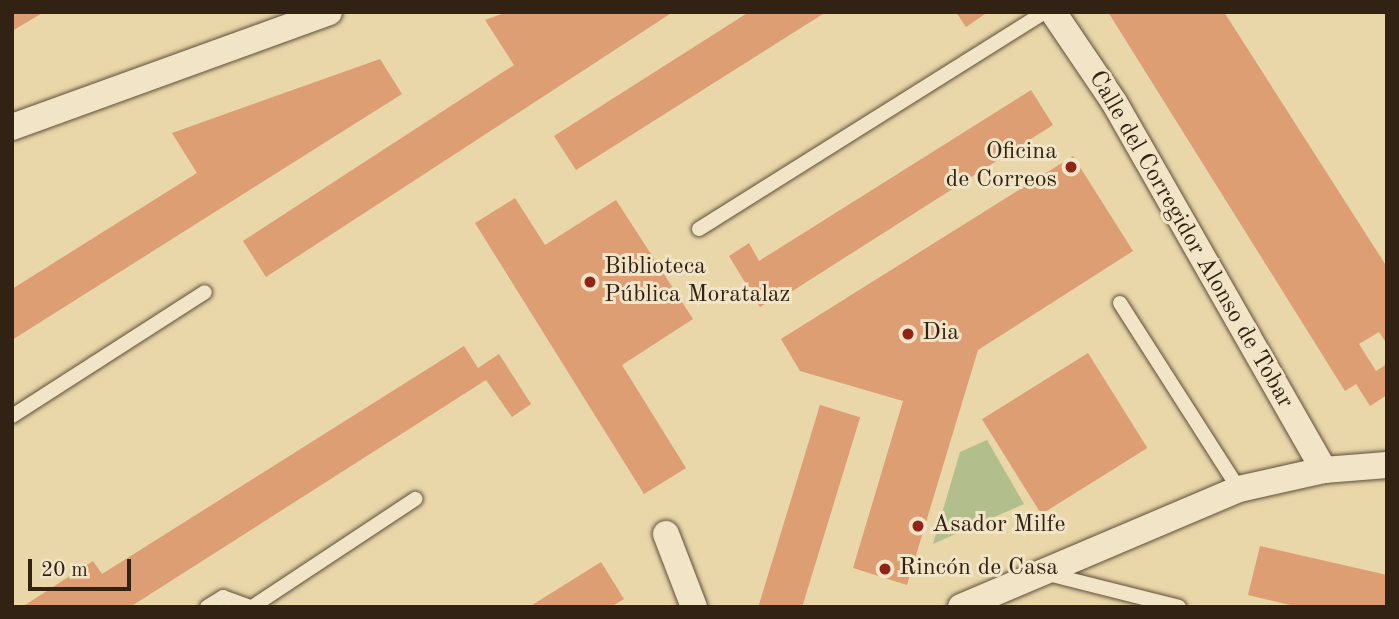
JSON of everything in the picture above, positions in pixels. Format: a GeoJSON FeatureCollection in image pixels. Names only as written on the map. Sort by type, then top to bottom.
{"type":"FeatureCollection","features":[{"type":"Feature","properties":{"kind":"street"},"geometry":{"type":"LineString","coordinates":[[12,127],[329,12]]}},
{"type":"Feature","properties":{"kind":"street","name":"Calle del Corregidor Alonso de Tobar"},"geometry":{"type":"LineString","coordinates":[[1053,12],[1114,102],[1324,470]]}},
{"type":"Feature","properties":{"kind":"street"},"geometry":{"type":"LineString","coordinates":[[961,607],[1037,571],[1239,489],[1324,470],[1387,465]]}},
{"type":"Feature","properties":{"kind":"street"},"geometry":{"type":"LineString","coordinates":[[666,534],[694,607]]}},
{"type":"Feature","properties":{"kind":"lane"},"geometry":{"type":"LineString","coordinates":[[699,229],[1045,12]]}},
{"type":"Feature","properties":{"kind":"lane"},"geometry":{"type":"LineString","coordinates":[[12,416],[205,292]]}},
{"type":"Feature","properties":{"kind":"lane"},"geometry":{"type":"LineString","coordinates":[[1120,303],[1239,489]]}},
{"type":"Feature","properties":{"kind":"lane"},"geometry":{"type":"LineString","coordinates":[[207,607],[223,597],[251,607],[415,499]]}},
{"type":"Feature","properties":{"kind":"lane"},"geometry":{"type":"LineString","coordinates":[[1037,571],[1179,607]]}},
{"type":"Feature","properties":{"kind":"green space"},"geometry":{"type":"Polygon","coordinates":[[[987,440],[1024,504],[933,544],[960,452],[987,440]]]}},
{"type":"Feature","properties":{"kind":"building"},"geometry":{"type":"Polygon","coordinates":[[[12,12],[44,12],[12,31],[12,12]]]}},
{"type":"Feature","properties":{"kind":"building"},"geometry":{"type":"Polygon","coordinates":[[[507,12],[673,12],[266,277],[243,241],[514,65],[485,20],[507,12]]]}},
{"type":"Feature","properties":{"kind":"building"},"geometry":{"type":"Polygon","coordinates":[[[749,12],[826,12],[576,170],[554,136],[749,12]]]}},
{"type":"Feature","properties":{"kind":"building"},"geometry":{"type":"Polygon","coordinates":[[[956,12],[984,12],[985,14],[966,27],[956,12]]]}},
{"type":"Feature","properties":{"kind":"building"},"geometry":{"type":"Polygon","coordinates":[[[1108,12],[1224,12],[1387,267],[1387,344],[1379,332],[1359,344],[1376,371],[1387,364],[1387,395],[1370,406],[1356,384],[1345,391],[1108,12]]]}},
{"type":"Feature","properties":{"kind":"building"},"geometry":{"type":"Polygon","coordinates":[[[380,59],[402,94],[12,340],[12,289],[197,173],[172,133],[380,59]]]}},
{"type":"Feature","properties":{"kind":"building"},"geometry":{"type":"Polygon","coordinates":[[[1031,90],[1053,125],[783,297],[780,294],[760,307],[729,256],[749,243],[759,261],[1031,90]]]}},
{"type":"Feature","properties":{"kind":"building"},"geometry":{"type":"Polygon","coordinates":[[[1073,156],[1133,251],[978,350],[907,585],[853,568],[903,401],[800,371],[781,339],[1073,156]]]}},
{"type":"Feature","properties":{"kind":"building","name":"Biblioteca Pública Moratalaz"},"geometry":{"type":"Polygon","coordinates":[[[515,198],[545,245],[616,200],[693,319],[622,365],[686,468],[644,494],[475,223],[515,198]]]}},
{"type":"Feature","properties":{"kind":"building"},"geometry":{"type":"Polygon","coordinates":[[[464,346],[478,368],[499,354],[531,404],[512,417],[486,380],[130,607],[22,607],[93,561],[102,574],[464,346]]]}},
{"type":"Feature","properties":{"kind":"building"},"geometry":{"type":"Polygon","coordinates":[[[1088,353],[1147,448],[1041,514],[982,419],[1088,353]]]}},
{"type":"Feature","properties":{"kind":"building"},"geometry":{"type":"Polygon","coordinates":[[[820,405],[860,417],[802,607],[758,607],[820,405]]]}},
{"type":"Feature","properties":{"kind":"building"},"geometry":{"type":"Polygon","coordinates":[[[1260,546],[1387,575],[1387,607],[1298,607],[1248,595],[1260,546]]]}},
{"type":"Feature","properties":{"kind":"building"},"geometry":{"type":"Polygon","coordinates":[[[601,562],[624,599],[611,607],[529,607],[601,562]]]}},
{"type":"Feature","properties":{"kind":"place","name":"Oficina de Correos"},"geometry":{"type":"Point","coordinates":[1071,167]}},
{"type":"Feature","properties":{"kind":"place","name":"Biblioteca Pública Moratalaz"},"geometry":{"type":"Point","coordinates":[590,282]}},
{"type":"Feature","properties":{"kind":"place","name":"Dia"},"geometry":{"type":"Point","coordinates":[908,334]}},
{"type":"Feature","properties":{"kind":"place","name":"Asador Milfe"},"geometry":{"type":"Point","coordinates":[918,526]}},
{"type":"Feature","properties":{"kind":"place","name":"Rincón de Casa"},"geometry":{"type":"Point","coordinates":[885,569]}}]}
